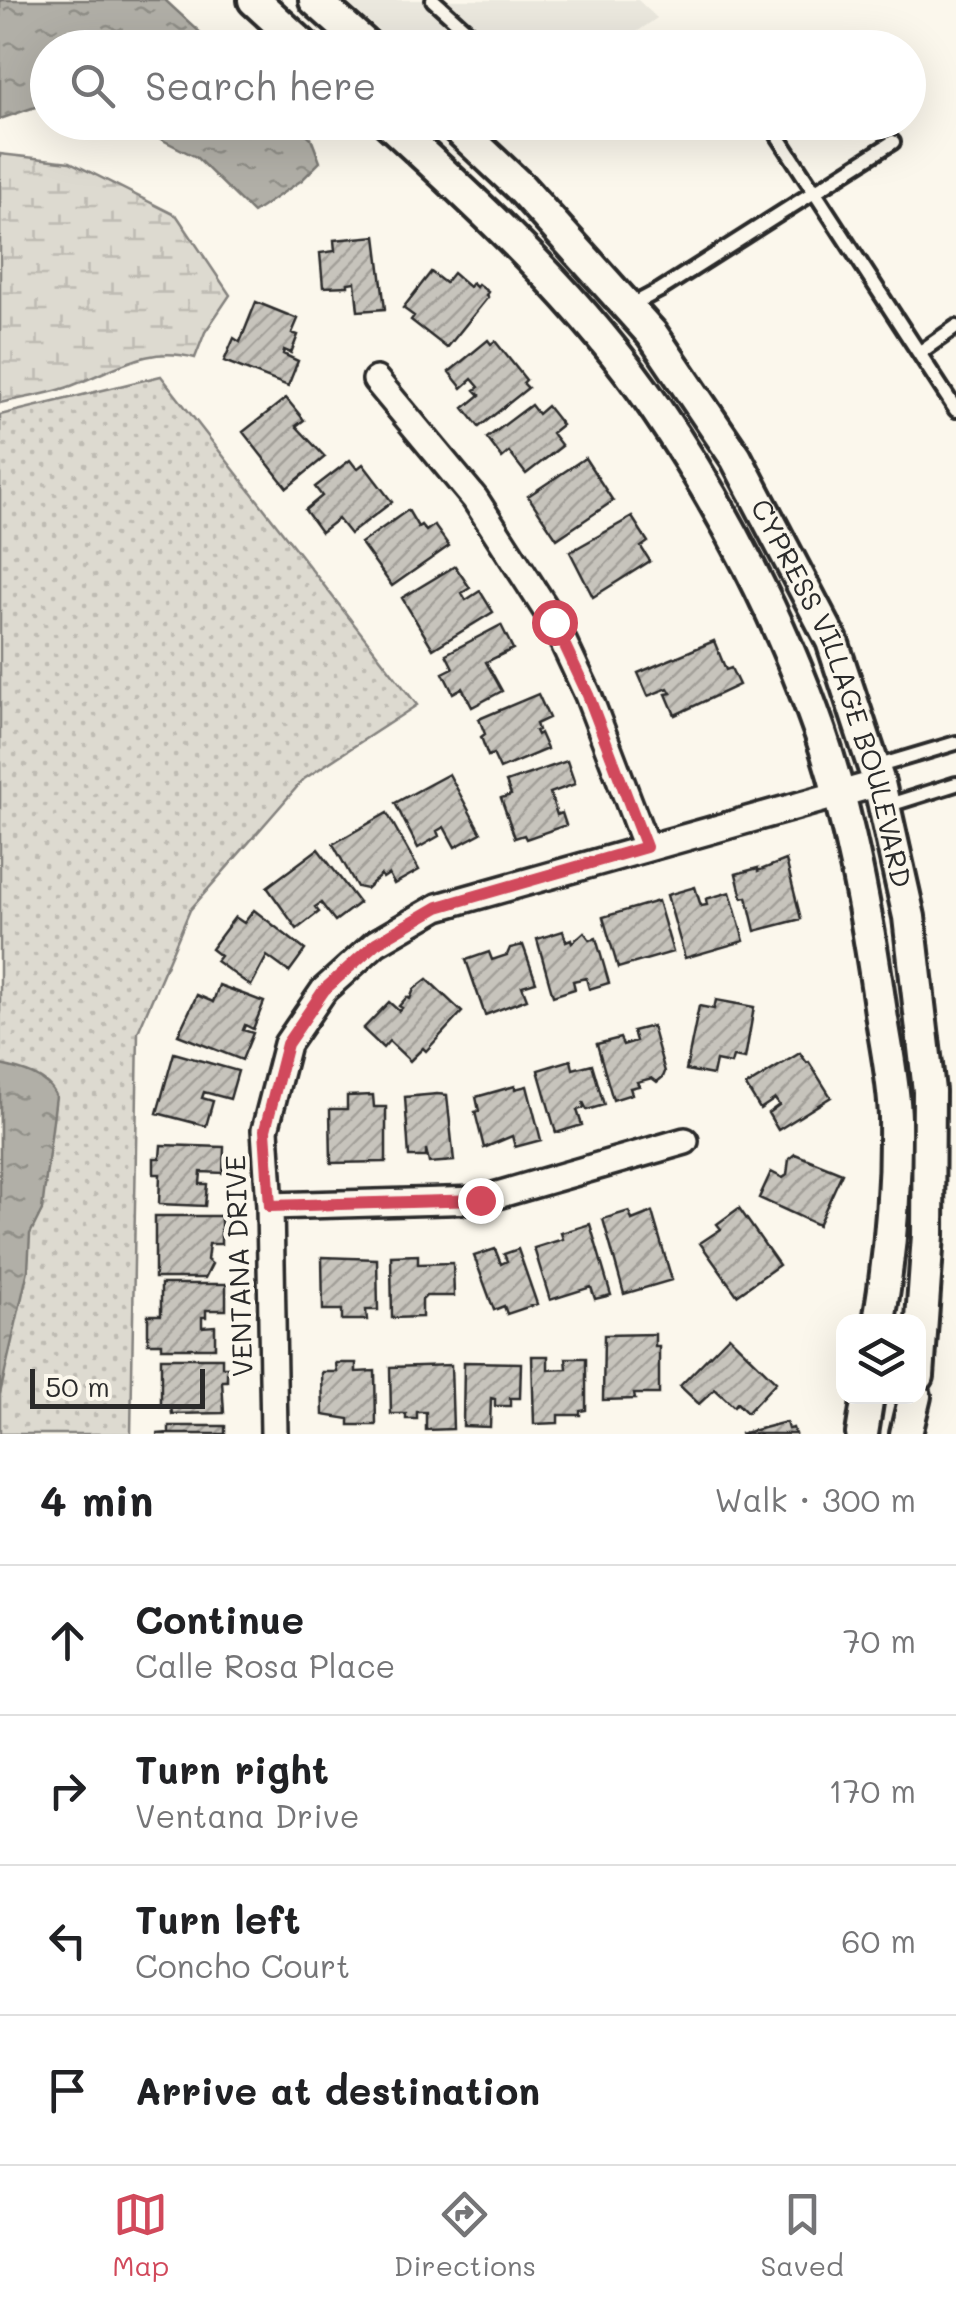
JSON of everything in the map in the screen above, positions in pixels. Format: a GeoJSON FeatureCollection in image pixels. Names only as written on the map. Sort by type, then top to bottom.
{"type":"FeatureCollection","features":[{"type":"Feature","properties":{"kind":"street"},"geometry":{"type":"LineString","coordinates":[[254,0],[286,30]]}},
{"type":"Feature","properties":{"kind":"street"},"geometry":{"type":"LineString","coordinates":[[316,0],[348,30]]}},
{"type":"Feature","properties":{"kind":"street","name":"CYPRESS VILLAGE BOULEVARD"},"geometry":{"type":"LineString","coordinates":[[436,140],[494,218],[565,292],[656,408],[728,528],[786,648],[820,731],[839,794],[871,942],[895,1116],[888,1265],[880,1314]]}},
{"type":"Feature","properties":{"kind":"street","name":"CYPRESS VILLAGE BOULEVARD"},"geometry":{"type":"LineString","coordinates":[[440,140],[521,188],[652,334],[736,458],[832,642],[878,786],[909,918],[929,1091],[928,1235],[922,1314]]}},
{"type":"Feature","properties":{"kind":"street"},"geometry":{"type":"LineString","coordinates":[[376,380],[475,499],[554,622],[588,695],[646,847]]}},
{"type":"Feature","properties":{"kind":"street","name":"VENTANA DRIVE"},"geometry":{"type":"LineString","coordinates":[[274,1434],[265,1130],[287,1044],[324,990],[376,943],[438,907],[878,786]]}},
{"type":"Feature","properties":{"kind":"street"},"geometry":{"type":"LineString","coordinates":[[270,1206],[480,1200],[685,1141]]}},
{"type":"Feature","properties":{"kind":"street"},"geometry":{"type":"LineString","coordinates":[[862,1434],[867,1404]]}},
{"type":"Feature","properties":{"kind":"street"},"geometry":{"type":"LineString","coordinates":[[906,1434],[913,1404]]}},
{"type":"Feature","properties":{"kind":"lane"},"geometry":{"type":"LineString","coordinates":[[434,0],[466,30]]}},
{"type":"Feature","properties":{"kind":"lane"},"geometry":{"type":"LineString","coordinates":[[781,140],[956,410]]}},
{"type":"Feature","properties":{"kind":"lane"},"geometry":{"type":"LineString","coordinates":[[628,307],[894,142]]}},
{"type":"Feature","properties":{"kind":"lane"},"geometry":{"type":"LineString","coordinates":[[918,353],[956,327]]}},
{"type":"Feature","properties":{"kind":"lane"},"geometry":{"type":"LineString","coordinates":[[878,786],[956,743]]}},
{"type":"Feature","properties":{"kind":"lane"},"geometry":{"type":"LineString","coordinates":[[878,786],[956,784]]}},
{"type":"Feature","properties":{"kind":"shaded area"},"geometry":{"type":"Polygon","coordinates":[[[344,0],[638,0],[657,18],[640,30],[378,30],[344,0]]]}},
{"type":"Feature","properties":{"kind":"green space"},"geometry":{"type":"Polygon","coordinates":[[[0,154],[70,162],[177,216],[230,295],[205,332],[195,358],[148,356],[67,387],[0,403],[0,154]]]}},
{"type":"Feature","properties":{"kind":"green space"},"geometry":{"type":"Polygon","coordinates":[[[161,376],[417,705],[304,779],[190,910],[138,1032],[131,1434],[0,1434],[0,415],[161,376]]]}},
{"type":"Feature","properties":{"kind":"water"},"geometry":{"type":"Polygon","coordinates":[[[0,0],[165,0],[198,30],[30,30],[30,109],[0,119],[0,0]]]}},
{"type":"Feature","properties":{"kind":"water"},"geometry":{"type":"Polygon","coordinates":[[[162,140],[312,140],[320,162],[302,180],[253,213],[196,157],[162,140]]]}},
{"type":"Feature","properties":{"kind":"water"},"geometry":{"type":"Polygon","coordinates":[[[0,1065],[40,1078],[56,1096],[42,1210],[30,1234],[28,1270],[0,1394],[0,1065]]]}},
{"type":"Feature","properties":{"kind":"building"},"geometry":{"type":"Polygon","coordinates":[[[376,236],[385,309],[358,311],[355,282],[323,287],[320,253],[335,251],[334,240],[376,236]]]}},
{"type":"Feature","properties":{"kind":"building"},"geometry":{"type":"Polygon","coordinates":[[[431,272],[445,283],[453,273],[469,287],[478,284],[488,292],[447,348],[411,320],[414,316],[403,308],[431,272]]]}},
{"type":"Feature","properties":{"kind":"building"},"geometry":{"type":"Polygon","coordinates":[[[256,302],[298,319],[292,333],[298,335],[291,353],[284,350],[283,354],[298,361],[288,386],[224,361],[234,338],[240,342],[256,302]]]}},
{"type":"Feature","properties":{"kind":"building"},"geometry":{"type":"Polygon","coordinates":[[[488,340],[491,344],[495,341],[528,388],[479,427],[464,408],[480,395],[475,390],[479,387],[472,379],[462,388],[449,372],[488,340]]]}},
{"type":"Feature","properties":{"kind":"building"},"geometry":{"type":"Polygon","coordinates":[[[286,398],[304,420],[296,426],[325,457],[287,488],[243,432],[286,398]]]}},
{"type":"Feature","properties":{"kind":"building"},"geometry":{"type":"Polygon","coordinates":[[[531,405],[538,414],[547,406],[562,425],[552,433],[562,446],[526,474],[509,452],[502,458],[487,438],[531,405]]]}},
{"type":"Feature","properties":{"kind":"building"},"geometry":{"type":"Polygon","coordinates":[[[585,458],[613,501],[557,539],[528,496],[585,458]]]}},
{"type":"Feature","properties":{"kind":"building"},"geometry":{"type":"Polygon","coordinates":[[[350,460],[357,469],[363,464],[392,502],[350,534],[338,519],[321,532],[305,510],[322,496],[315,487],[350,460]]]}},
{"type":"Feature","properties":{"kind":"building"},"geometry":{"type":"Polygon","coordinates":[[[408,510],[418,527],[421,525],[426,531],[434,525],[449,546],[392,586],[361,543],[408,510]]]}},
{"type":"Feature","properties":{"kind":"building"},"geometry":{"type":"Polygon","coordinates":[[[632,517],[648,542],[641,547],[650,561],[593,597],[570,552],[632,517]]]}},
{"type":"Feature","properties":{"kind":"building"},"geometry":{"type":"Polygon","coordinates":[[[455,566],[470,588],[462,593],[466,600],[480,591],[493,612],[433,649],[402,598],[455,566]]]}},
{"type":"Feature","properties":{"kind":"building"},"geometry":{"type":"Polygon","coordinates":[[[501,625],[513,649],[486,662],[502,691],[472,707],[462,688],[453,693],[443,673],[453,668],[446,654],[501,625]]]}},
{"type":"Feature","properties":{"kind":"building"},"geometry":{"type":"Polygon","coordinates":[[[714,641],[726,670],[731,668],[739,685],[675,715],[666,694],[671,693],[668,688],[648,696],[638,673],[714,641]]]}},
{"type":"Feature","properties":{"kind":"building"},"geometry":{"type":"Polygon","coordinates":[[[538,694],[549,718],[536,724],[535,731],[540,733],[547,749],[500,769],[493,754],[488,756],[479,719],[538,694]]]}},
{"type":"Feature","properties":{"kind":"building"},"geometry":{"type":"Polygon","coordinates":[[[567,761],[575,784],[550,793],[557,815],[562,813],[566,825],[526,839],[524,835],[515,838],[501,798],[511,795],[506,782],[567,761]]]}},
{"type":"Feature","properties":{"kind":"building"},"geometry":{"type":"Polygon","coordinates":[[[449,774],[481,833],[455,847],[444,827],[437,831],[439,836],[418,848],[395,803],[449,774]]]}},
{"type":"Feature","properties":{"kind":"building"},"geometry":{"type":"Polygon","coordinates":[[[387,813],[419,870],[394,884],[389,874],[383,878],[381,875],[366,889],[357,887],[333,844],[387,813]]]}},
{"type":"Feature","properties":{"kind":"building"},"geometry":{"type":"Polygon","coordinates":[[[318,849],[359,903],[335,921],[321,903],[315,907],[319,912],[297,929],[267,887],[318,849]]]}},
{"type":"Feature","properties":{"kind":"building"},"geometry":{"type":"Polygon","coordinates":[[[786,860],[801,919],[755,931],[747,897],[742,898],[736,874],[758,871],[786,860]]]}},
{"type":"Feature","properties":{"kind":"building"},"geometry":{"type":"Polygon","coordinates":[[[695,887],[701,906],[707,905],[706,899],[730,892],[744,941],[685,958],[667,895],[695,887]]]}},
{"type":"Feature","properties":{"kind":"building"},"geometry":{"type":"Polygon","coordinates":[[[658,901],[673,952],[618,968],[603,917],[658,901]]]}},
{"type":"Feature","properties":{"kind":"building"},"geometry":{"type":"Polygon","coordinates":[[[254,910],[305,950],[289,972],[267,956],[251,986],[216,961],[220,956],[211,949],[235,917],[244,923],[254,910]]]}},
{"type":"Feature","properties":{"kind":"building"},"geometry":{"type":"Polygon","coordinates":[[[563,931],[566,941],[571,939],[572,943],[584,932],[590,940],[596,938],[609,983],[589,989],[586,978],[573,981],[575,989],[553,996],[537,939],[563,931]]]}},
{"type":"Feature","properties":{"kind":"building"},"geometry":{"type":"Polygon","coordinates":[[[523,945],[536,982],[522,986],[527,999],[485,1015],[466,960],[489,952],[492,960],[523,945]]]}},
{"type":"Feature","properties":{"kind":"building"},"geometry":{"type":"Polygon","coordinates":[[[427,979],[462,1012],[426,1051],[423,1048],[410,1061],[389,1041],[383,1048],[363,1029],[389,1002],[399,1011],[399,1006],[427,979]]]}},
{"type":"Feature","properties":{"kind":"building"},"geometry":{"type":"Polygon","coordinates":[[[219,985],[264,1002],[253,1029],[245,1025],[243,1030],[253,1033],[242,1060],[178,1035],[197,995],[213,1002],[219,985]]]}},
{"type":"Feature","properties":{"kind":"building"},"geometry":{"type":"Polygon","coordinates":[[[716,1000],[754,1007],[745,1059],[733,1057],[731,1064],[716,1061],[713,1075],[686,1070],[699,1006],[714,1009],[716,1000]]]}},
{"type":"Feature","properties":{"kind":"building"},"geometry":{"type":"Polygon","coordinates":[[[652,1026],[665,1072],[663,1077],[657,1082],[652,1078],[637,1082],[639,1086],[630,1088],[632,1094],[613,1100],[597,1044],[620,1038],[623,1045],[636,1041],[633,1031],[652,1026]]]}},
{"type":"Feature","properties":{"kind":"building"},"geometry":{"type":"Polygon","coordinates":[[[174,1053],[238,1071],[230,1099],[204,1092],[202,1098],[213,1101],[206,1126],[157,1113],[174,1053]]]}},
{"type":"Feature","properties":{"kind":"building"},"geometry":{"type":"Polygon","coordinates":[[[800,1053],[831,1097],[778,1130],[768,1113],[779,1105],[775,1099],[760,1109],[746,1086],[800,1053]]]}},
{"type":"Feature","properties":{"kind":"building"},"geometry":{"type":"Polygon","coordinates":[[[571,1060],[573,1069],[592,1064],[604,1105],[587,1110],[583,1102],[584,1108],[577,1110],[582,1125],[556,1133],[538,1070],[571,1060]]]}},
{"type":"Feature","properties":{"kind":"building"},"geometry":{"type":"Polygon","coordinates":[[[527,1086],[541,1140],[515,1147],[512,1136],[484,1148],[475,1112],[479,1111],[476,1097],[527,1086]]]}},
{"type":"Feature","properties":{"kind":"building"},"geometry":{"type":"Polygon","coordinates":[[[373,1095],[374,1107],[386,1107],[386,1162],[331,1163],[330,1109],[347,1109],[347,1096],[373,1095]]]}},
{"type":"Feature","properties":{"kind":"building"},"geometry":{"type":"Polygon","coordinates":[[[447,1095],[454,1161],[429,1163],[426,1149],[426,1157],[409,1157],[405,1097],[447,1095]]]}},
{"type":"Feature","properties":{"kind":"building"},"geometry":{"type":"Polygon","coordinates":[[[161,1145],[224,1147],[223,1173],[201,1172],[200,1184],[207,1184],[205,1206],[159,1204],[160,1174],[154,1174],[154,1158],[160,1158],[161,1145]]]}},
{"type":"Feature","properties":{"kind":"building"},"geometry":{"type":"Polygon","coordinates":[[[795,1154],[842,1173],[818,1225],[759,1198],[771,1172],[783,1178],[787,1175],[789,1159],[795,1154]]]}},
{"type":"Feature","properties":{"kind":"building"},"geometry":{"type":"Polygon","coordinates":[[[739,1208],[779,1265],[737,1295],[700,1243],[721,1229],[717,1224],[739,1208]]]}},
{"type":"Feature","properties":{"kind":"building"},"geometry":{"type":"Polygon","coordinates":[[[629,1211],[632,1220],[652,1212],[672,1280],[624,1294],[603,1219],[629,1211]]]}},
{"type":"Feature","properties":{"kind":"building"},"geometry":{"type":"Polygon","coordinates":[[[155,1216],[221,1216],[221,1244],[209,1244],[207,1260],[212,1264],[205,1278],[155,1278],[155,1216]]]}},
{"type":"Feature","properties":{"kind":"building"},"geometry":{"type":"Polygon","coordinates":[[[590,1224],[611,1295],[595,1299],[591,1287],[550,1300],[534,1248],[563,1239],[561,1233],[590,1224]]]}},
{"type":"Feature","properties":{"kind":"building"},"geometry":{"type":"Polygon","coordinates":[[[495,1249],[501,1264],[507,1261],[504,1254],[518,1249],[537,1304],[507,1314],[504,1306],[494,1310],[474,1256],[495,1249]]]}},
{"type":"Feature","properties":{"kind":"building"},"geometry":{"type":"Polygon","coordinates":[[[418,1255],[418,1264],[453,1263],[454,1296],[426,1296],[422,1300],[422,1317],[392,1318],[391,1256],[418,1255]]]}},
{"type":"Feature","properties":{"kind":"building"},"geometry":{"type":"Polygon","coordinates":[[[322,1257],[377,1259],[378,1310],[366,1310],[367,1320],[342,1320],[342,1310],[323,1310],[322,1257]]]}},
{"type":"Feature","properties":{"kind":"building"},"geometry":{"type":"Polygon","coordinates":[[[161,1284],[226,1284],[226,1310],[206,1310],[206,1317],[202,1317],[202,1327],[215,1326],[215,1348],[162,1348],[162,1343],[148,1343],[148,1315],[161,1315],[161,1284]]]}},
{"type":"Feature","properties":{"kind":"building"},"geometry":{"type":"Polygon","coordinates":[[[655,1334],[655,1347],[659,1347],[659,1394],[603,1400],[604,1335],[655,1334]]]}},
{"type":"Feature","properties":{"kind":"building"},"geometry":{"type":"Polygon","coordinates":[[[729,1336],[776,1382],[747,1413],[715,1389],[699,1404],[680,1386],[729,1336]]]}},
{"type":"Feature","properties":{"kind":"building"},"geometry":{"type":"Polygon","coordinates":[[[532,1356],[548,1356],[548,1370],[567,1369],[566,1358],[586,1358],[586,1410],[580,1411],[580,1415],[558,1415],[558,1423],[534,1424],[532,1356]]]}},
{"type":"Feature","properties":{"kind":"building"},"geometry":{"type":"Polygon","coordinates":[[[161,1358],[222,1358],[222,1367],[227,1367],[227,1381],[222,1381],[224,1413],[172,1414],[171,1406],[161,1406],[161,1358]]]}},
{"type":"Feature","properties":{"kind":"building"},"geometry":{"type":"Polygon","coordinates":[[[464,1362],[521,1363],[520,1398],[510,1398],[510,1406],[495,1406],[495,1399],[491,1398],[490,1427],[463,1426],[464,1362]]]}},
{"type":"Feature","properties":{"kind":"building"},"geometry":{"type":"Polygon","coordinates":[[[336,1363],[356,1363],[356,1372],[375,1371],[376,1425],[349,1425],[349,1419],[323,1415],[322,1372],[337,1372],[336,1363]]]}},
{"type":"Feature","properties":{"kind":"building"},"geometry":{"type":"Polygon","coordinates":[[[451,1365],[453,1429],[426,1430],[426,1412],[417,1412],[417,1419],[391,1414],[390,1367],[451,1365]]]}},
{"type":"Feature","properties":{"kind":"building"},"geometry":{"type":"Polygon","coordinates":[[[786,1422],[795,1434],[740,1434],[786,1422]]]}},
{"type":"Feature","properties":{"kind":"building"},"geometry":{"type":"Polygon","coordinates":[[[169,1426],[225,1426],[225,1434],[157,1434],[169,1433],[169,1426]]]}},
{"type":"Feature","properties":{"kind":"route"},"geometry":{"type":"LineString","coordinates":[[480,1200],[270,1206],[265,1130],[287,1044],[324,990],[376,943],[438,907],[646,847],[588,695],[554,622]]}}]}
